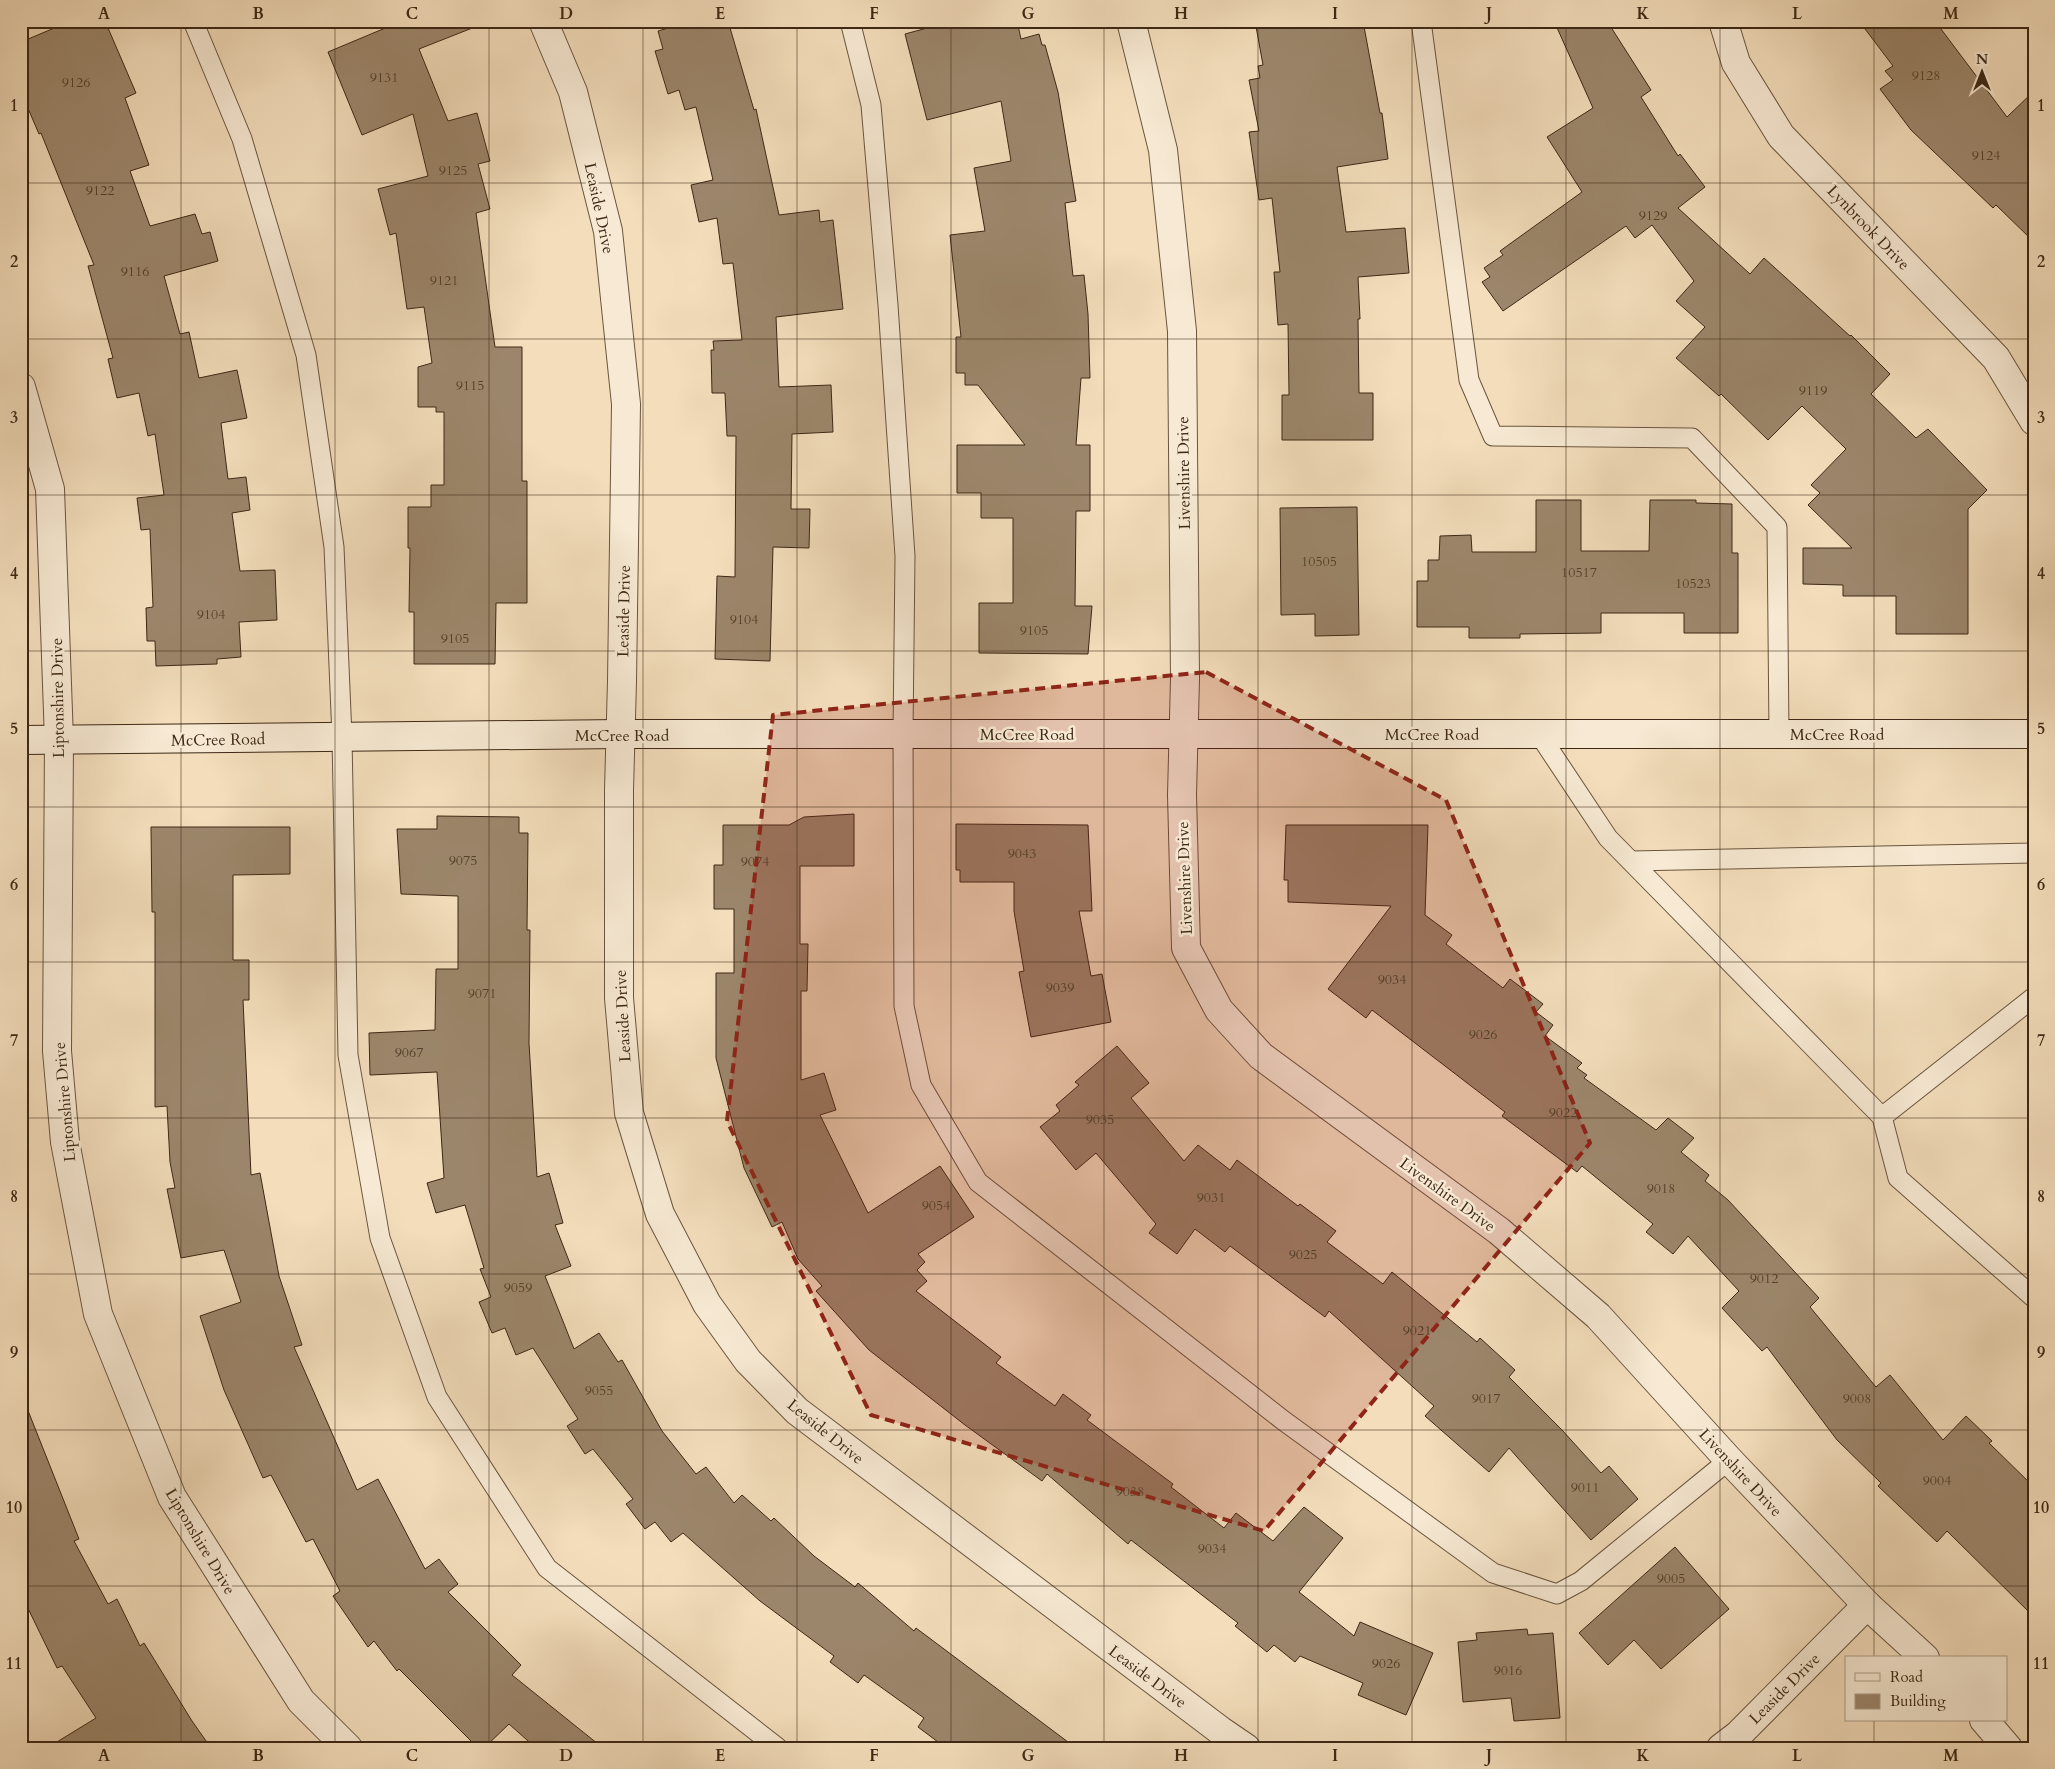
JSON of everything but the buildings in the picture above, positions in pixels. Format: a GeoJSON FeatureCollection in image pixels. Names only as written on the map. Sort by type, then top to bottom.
{"type":"FeatureCollection","features":[{"type":"Feature","properties":{"kind":"street","name":"Leaside Drive"},"geometry":{"type":"LineString","coordinates":[[543,21],[573,92],[608,231],[626,404],[619,790],[620,998],[629,1114],[660,1214],[707,1304],[748,1361],[797,1411],[1246,1748]]}},
{"type":"Feature","properties":{"kind":"street","name":"Livenshire Drive"},"geometry":{"type":"LineString","coordinates":[[1131,21],[1163,150],[1182,332],[1185,679],[1182,796],[1186,948],[1219,1010],[1261,1056],[1499,1231],[1598,1316],[1729,1460],[1867,1606],[1923,1656]]}},
{"type":"Feature","properties":{"kind":"street","name":"Lynbrook Drive"},"geometry":{"type":"LineString","coordinates":[[1723,21],[1736,63],[1781,136],[1996,358],[2034,420]]}},
{"type":"Feature","properties":{"kind":"street","name":"Liptonshire Drive"},"geometry":{"type":"LineString","coordinates":[[21,387],[50,489],[58,740],[57,1051],[65,1142],[98,1314],[172,1497],[301,1701],[348,1748]]}},
{"type":"Feature","properties":{"kind":"street","name":"McCree Road"},"geometry":{"type":"LineString","coordinates":[[21,740],[621,734],[2034,734]]}},
{"type":"Feature","properties":{"kind":"street","name":"Leaside Drive"},"geometry":{"type":"LineString","coordinates":[[1721,1748],[1738,1735],[1867,1606]]}},
{"type":"Feature","properties":{"kind":"street"},"geometry":{"type":"LineString","coordinates":[[1986,1722],[2008,1748]]}},
{"type":"Feature","properties":{"kind":"lane"},"geometry":{"type":"LineString","coordinates":[[194,21],[242,138],[306,355],[334,547],[342,738],[348,1055],[380,1238],[437,1397],[547,1568],[778,1748]]}},
{"type":"Feature","properties":{"kind":"lane"},"geometry":{"type":"LineString","coordinates":[[850,21],[871,105],[888,305],[905,556],[903,734],[904,1006],[921,1086],[978,1182],[1284,1421],[1493,1573],[1557,1594],[1581,1581],[1729,1460]]}},
{"type":"Feature","properties":{"kind":"lane"},"geometry":{"type":"LineString","coordinates":[[1421,21],[1469,380],[1493,436],[1692,438],[1777,527],[1779,734]]}},
{"type":"Feature","properties":{"kind":"lane"},"geometry":{"type":"LineString","coordinates":[[1539,734],[1608,838],[1882,1117],[1898,1178],[2034,1298]]}},
{"type":"Feature","properties":{"kind":"lane"},"geometry":{"type":"LineString","coordinates":[[1631,861],[2034,853]]}},
{"type":"Feature","properties":{"kind":"lane"},"geometry":{"type":"LineString","coordinates":[[1882,1117],[2034,997]]}},
{"type":"Feature","properties":{"kind":"highlighted area"},"geometry":{"type":"Polygon","coordinates":[[[1206,672],[1446,800],[1590,1143],[1264,1531],[871,1415],[727,1121],[773,715],[1206,672]]]}}]}
